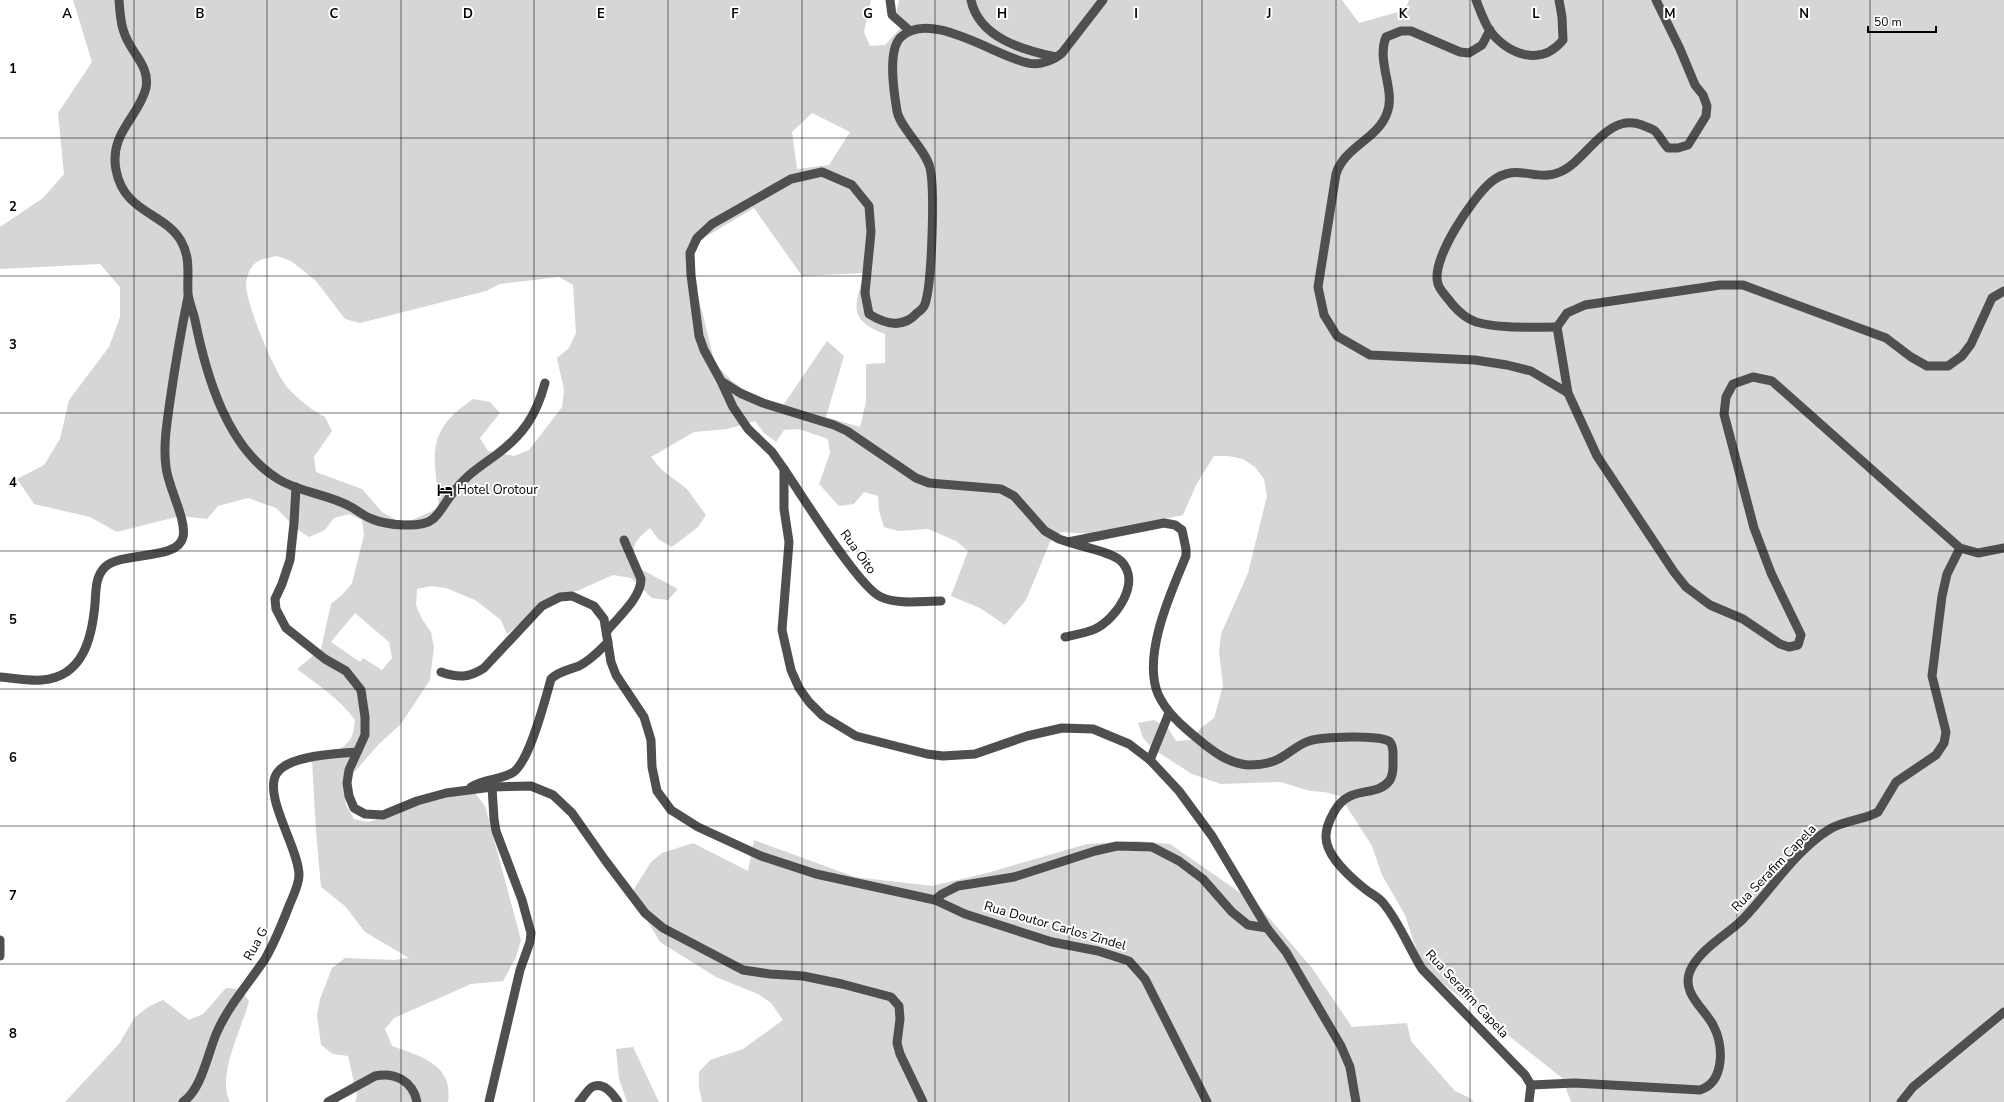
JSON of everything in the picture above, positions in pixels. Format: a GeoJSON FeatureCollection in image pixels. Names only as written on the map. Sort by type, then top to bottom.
{"type":"FeatureCollection","features":[{"type":"Feature","properties":{"kind":"street"},"geometry":{"type":"LineString","coordinates":[[119,0],[121,22],[125,36],[142,62],[147,76],[145,89],[123,129],[115,153],[116,171],[123,189],[137,207],[167,226],[180,240],[187,256],[188,295],[203,356],[221,409],[231,430],[261,466],[278,479],[296,487],[346,504],[371,519],[412,526],[432,520],[463,479],[498,454],[525,428],[538,406],[545,383]]}},
{"type":"Feature","properties":{"kind":"street"},"geometry":{"type":"LineString","coordinates":[[890,0],[892,14],[909,30],[932,28],[958,34],[991,50],[1029,64],[1042,62],[1057,57],[1070,44],[1102,0]]}},
{"type":"Feature","properties":{"kind":"street"},"geometry":{"type":"LineString","coordinates":[[971,0],[978,19],[1002,40],[1025,50],[1057,57]]}},
{"type":"Feature","properties":{"kind":"street"},"geometry":{"type":"LineString","coordinates":[[1476,0],[1490,30],[1508,48],[1524,54],[1541,56],[1555,49],[1563,40],[1562,17],[1559,0]]}},
{"type":"Feature","properties":{"kind":"street"},"geometry":{"type":"LineString","coordinates":[[1557,327],[1494,325],[1475,322],[1459,312],[1438,284],[1439,262],[1453,231],[1481,193],[1492,182],[1505,175],[1517,171],[1541,176],[1561,172],[1573,164],[1602,135],[1617,125],[1626,123],[1637,123],[1655,130],[1668,148],[1678,148],[1688,145],[1706,116],[1707,106],[1702,95],[1695,86],[1680,49],[1656,0]]}},
{"type":"Feature","properties":{"kind":"street","name":"Rua Oito"},"geometry":{"type":"LineString","coordinates":[[909,30],[899,38],[895,49],[892,75],[897,113],[925,156],[930,168],[932,182],[932,232],[925,305],[913,318],[897,324],[883,322],[869,314],[865,293],[872,232],[869,206],[852,185],[822,172],[791,179],[712,224],[698,238],[690,253],[690,275],[700,336],[704,350],[721,381],[733,408],[744,424],[772,452],[851,566],[870,590],[879,597],[891,601],[941,601]]}},
{"type":"Feature","properties":{"kind":"street"},"geometry":{"type":"LineString","coordinates":[[1490,30],[1482,45],[1469,53],[1460,52],[1410,31],[1401,31],[1386,37],[1383,46],[1389,102],[1388,112],[1382,124],[1344,158],[1339,165],[1336,174],[1318,287],[1324,314],[1336,336],[1370,355],[1475,360],[1507,365],[1531,372],[1568,393]]}},
{"type":"Feature","properties":{"kind":"street"},"geometry":{"type":"LineString","coordinates":[[2004,291],[1992,298],[1971,344],[1962,356],[1948,366],[1927,366],[1910,357],[1886,338],[1743,285],[1720,285],[1585,305],[1567,313],[1557,327],[1568,393],[1597,456],[1686,588],[1710,605],[1742,619],[1780,644],[1789,648],[1798,645],[1801,635],[1771,573],[1754,528],[1724,414],[1726,397],[1733,384],[1752,377],[1772,381],[1960,548],[1978,554],[2004,548]]}},
{"type":"Feature","properties":{"kind":"street"},"geometry":{"type":"LineString","coordinates":[[0,676],[42,680],[54,678],[68,672],[90,641],[93,629],[98,576],[105,567],[115,561],[163,552],[176,547],[183,538],[184,529],[166,467],[168,421],[178,343],[188,295]]}},
{"type":"Feature","properties":{"kind":"street"},"geometry":{"type":"LineString","coordinates":[[721,381],[740,393],[763,403],[834,425],[916,478],[929,483],[975,486],[1004,490],[1014,496],[1045,531],[1068,542],[1120,560],[1127,568],[1129,583],[1119,608],[1107,621],[1094,629],[1065,637]]}},
{"type":"Feature","properties":{"kind":"street"},"geometry":{"type":"LineString","coordinates":[[784,469],[784,509],[789,542],[782,622],[783,642],[791,670],[799,688],[809,702],[823,716],[856,736],[927,754],[943,756],[975,754],[1027,736],[1062,728],[1093,729],[1129,744],[1150,760],[1179,791],[1212,836],[1267,928],[1286,952],[1341,1046],[1350,1067],[1356,1102]]}},
{"type":"Feature","properties":{"kind":"street"},"geometry":{"type":"LineString","coordinates":[[296,487],[291,554],[282,584],[275,599],[276,609],[286,628],[325,659],[346,670],[361,690],[365,718],[365,735],[349,770],[348,790],[354,808],[365,814],[383,815],[417,801],[468,789],[492,787],[531,786],[553,795],[572,813],[645,913],[663,928],[743,970],[770,974],[803,976],[842,984],[891,997],[899,1006],[900,1019],[897,1043],[900,1054],[923,1102]]}},
{"type":"Feature","properties":{"kind":"street"},"geometry":{"type":"LineString","coordinates":[[1068,542],[1164,523],[1175,525],[1182,530],[1186,556],[1167,605],[1155,647],[1154,662],[1158,693],[1169,713],[1150,760]]}},
{"type":"Feature","properties":{"kind":"street"},"geometry":{"type":"LineString","coordinates":[[607,631],[632,600],[641,584],[641,579],[624,540]]}},
{"type":"Feature","properties":{"kind":"street","name":"Rua Serafim Capela"},"geometry":{"type":"LineString","coordinates":[[1169,713],[1184,728],[1204,744],[1230,761],[1247,765],[1265,763],[1281,758],[1295,747],[1308,741],[1337,737],[1385,739],[1390,742],[1393,748],[1393,769],[1388,782],[1374,790],[1356,793],[1346,798],[1337,806],[1329,822],[1325,837],[1328,847],[1343,869],[1384,904],[1401,930],[1422,969],[1521,1070],[1531,1085],[1575,1083],[1691,1090],[1708,1088],[1714,1082],[1718,1072],[1721,1056],[1718,1037],[1713,1025],[1694,1001],[1689,988],[1689,973],[1698,958],[1741,920],[1812,843],[1842,822],[1878,812],[1896,782],[1936,755],[1944,743],[1946,727],[1932,676],[1942,596],[1947,574],[1960,548]]}},
{"type":"Feature","properties":{"kind":"street","name":"Rua Doutor Carlos Zindel"},"geometry":{"type":"LineString","coordinates":[[441,672],[455,677],[466,677],[484,668],[542,606],[560,597],[572,596],[594,606],[604,619],[611,662],[616,675],[644,717],[650,740],[652,767],[657,791],[671,810],[698,827],[768,858],[816,874],[936,900],[965,914],[1052,942],[1098,951],[1129,960],[1145,979],[1208,1102]]}},
{"type":"Feature","properties":{"kind":"street"},"geometry":{"type":"LineString","coordinates":[[468,789],[478,782],[511,774],[518,769],[526,757],[551,680],[556,675],[587,662],[608,642]]}},
{"type":"Feature","properties":{"kind":"street","name":"Rua G"},"geometry":{"type":"LineString","coordinates":[[183,1102],[194,1090],[221,1021],[265,958],[277,936],[297,884],[298,862],[276,805],[273,786],[277,774],[286,765],[304,759],[357,752]]}},
{"type":"Feature","properties":{"kind":"street"},"geometry":{"type":"LineString","coordinates":[[489,1102],[520,970],[530,942],[531,933],[522,900],[496,831],[492,787]]}},
{"type":"Feature","properties":{"kind":"street","name":"Rua Doutor Carlos Zindel"},"geometry":{"type":"LineString","coordinates":[[936,900],[942,894],[958,886],[1014,877],[1095,851],[1118,846],[1152,847],[1179,861],[1203,879],[1232,912],[1248,925],[1267,928]]}},
{"type":"Feature","properties":{"kind":"street"},"geometry":{"type":"LineString","coordinates":[[0,940],[0,956]]}},
{"type":"Feature","properties":{"kind":"street"},"geometry":{"type":"LineString","coordinates":[[1901,1102],[1913,1087],[2004,1012]]}},
{"type":"Feature","properties":{"kind":"street"},"geometry":{"type":"LineString","coordinates":[[328,1102],[375,1076],[383,1075],[397,1076],[403,1079],[412,1088],[417,1102]]}},
{"type":"Feature","properties":{"kind":"street"},"geometry":{"type":"LineString","coordinates":[[1529,1102],[1531,1085]]}},
{"type":"Feature","properties":{"kind":"street"},"geometry":{"type":"LineString","coordinates":[[579,1102],[592,1087],[600,1086],[612,1091],[618,1102]]}},
{"type":"Feature","properties":{"kind":"shaded area"},"geometry":{"type":"Polygon","coordinates":[[[73,0],[871,0],[864,32],[870,46],[885,45],[905,23],[896,14],[899,0],[1342,0],[1359,23],[1405,10],[1409,0],[2004,0],[2004,1102],[1571,1102],[1562,1078],[1431,974],[1420,961],[1405,915],[1382,875],[1372,846],[1340,796],[1325,792],[1310,791],[1281,782],[1221,784],[1192,774],[1153,749],[1143,738],[1138,723],[1154,720],[1168,728],[1176,741],[1191,740],[1201,728],[1214,718],[1223,686],[1219,652],[1221,634],[1248,573],[1267,496],[1264,479],[1255,467],[1243,459],[1228,456],[1214,456],[1196,485],[1183,515],[1092,534],[1061,532],[1050,542],[1026,600],[1005,625],[980,608],[951,596],[968,551],[956,541],[928,529],[898,531],[884,527],[879,511],[878,496],[864,492],[854,504],[839,506],[819,484],[830,453],[828,439],[799,429],[784,430],[776,442],[764,433],[755,421],[727,429],[694,432],[651,457],[662,470],[687,489],[706,515],[698,527],[672,547],[659,540],[650,528],[640,537],[635,545],[634,554],[637,567],[678,589],[668,600],[652,598],[631,578],[613,575],[577,591],[562,594],[507,634],[501,620],[475,600],[446,588],[431,586],[417,589],[416,605],[422,619],[431,632],[434,647],[430,680],[401,724],[378,745],[351,776],[345,790],[346,805],[354,819],[368,822],[428,797],[475,793],[485,806],[521,940],[516,957],[503,981],[471,984],[394,1018],[385,1029],[392,1046],[424,1058],[440,1070],[446,1079],[448,1102],[355,1102],[357,1096],[348,1056],[333,1054],[321,1045],[317,1015],[320,999],[332,968],[345,958],[394,960],[409,958],[365,932],[345,906],[321,887],[312,759],[335,752],[345,745],[352,736],[355,720],[335,698],[297,669],[321,649],[331,604],[342,595],[352,583],[364,535],[362,520],[349,514],[334,518],[325,530],[309,537],[298,530],[276,508],[248,498],[218,506],[207,519],[180,516],[117,532],[90,517],[34,504],[17,479],[44,465],[60,439],[69,400],[109,347],[120,317],[120,287],[100,264],[0,269],[0,227],[43,198],[64,174],[58,113],[92,62],[73,0]],[[812,113],[792,132],[797,169],[829,165],[850,132],[812,113]],[[754,208],[702,239],[696,245],[691,267],[715,364],[732,381],[746,391],[776,403],[784,404],[827,341],[844,356],[826,417],[860,427],[866,402],[866,364],[885,363],[885,334],[864,323],[859,317],[857,311],[858,295],[864,273],[802,276],[754,208]],[[277,256],[266,258],[253,265],[248,274],[246,286],[251,309],[268,353],[281,378],[287,387],[300,400],[314,411],[325,417],[332,431],[314,457],[316,472],[362,489],[382,512],[396,520],[412,520],[439,508],[435,459],[439,434],[446,423],[457,411],[473,399],[490,402],[500,413],[480,438],[488,451],[514,456],[529,450],[562,407],[564,390],[557,358],[569,348],[576,333],[573,285],[559,277],[500,284],[486,291],[360,323],[345,319],[316,281],[291,261],[277,256]],[[355,613],[331,642],[360,662],[363,658],[382,670],[392,658],[389,642],[355,613]]]}},
{"type":"Feature","properties":{"kind":"shaded area"},"geometry":{"type":"Polygon","coordinates":[[[754,840],[855,877],[932,886],[987,873],[1087,844],[1137,841],[1170,844],[1258,905],[1312,968],[1352,1027],[1407,1023],[1411,1041],[1455,1091],[1470,1098],[1474,1102],[702,1102],[699,1087],[699,1072],[710,1060],[743,1049],[783,1020],[771,1003],[758,994],[716,977],[660,942],[637,903],[634,889],[651,862],[662,853],[693,843],[748,871],[754,840]]]}},
{"type":"Feature","properties":{"kind":"shaded area"},"geometry":{"type":"Polygon","coordinates":[[[226,988],[239,989],[249,1001],[228,1066],[226,1079],[230,1102],[65,1102],[119,1044],[135,1017],[148,1007],[163,1000],[189,1020],[203,1014],[226,988]]]}},
{"type":"Feature","properties":{"kind":"shaded area"},"geometry":{"type":"Polygon","coordinates":[[[633,1047],[659,1102],[627,1102],[619,1079],[616,1049],[633,1047]]]}},
{"type":"Feature","properties":{"kind":"place","name":"Hotel Orotour"},"geometry":{"type":"Point","coordinates":[445,490]}}]}
